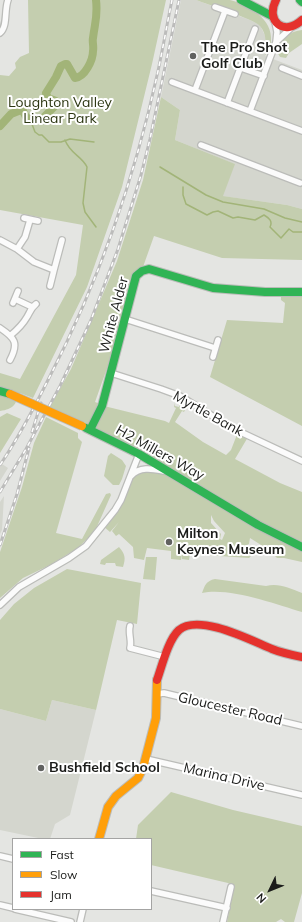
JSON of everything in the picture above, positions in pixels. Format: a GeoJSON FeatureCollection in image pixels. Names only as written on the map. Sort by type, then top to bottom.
{"type":"FeatureCollection","features":[{"type":"Feature","properties":{"kind":"street"},"geometry":{"type":"LineString","coordinates":[[0,33],[5,26],[5,9],[8,0]]}},
{"type":"Feature","properties":{"kind":"street"},"geometry":{"type":"LineString","coordinates":[[241,0],[273,19],[281,27],[298,24]]}},
{"type":"Feature","properties":{"kind":"street"},"geometry":{"type":"LineString","coordinates":[[250,111],[276,42],[277,32],[271,12],[273,4],[276,0]]}},
{"type":"Feature","properties":{"kind":"street"},"geometry":{"type":"LineString","coordinates":[[215,7],[236,14]]}},
{"type":"Feature","properties":{"kind":"street"},"geometry":{"type":"LineString","coordinates":[[195,90],[225,11]]}},
{"type":"Feature","properties":{"kind":"street"},"geometry":{"type":"LineString","coordinates":[[276,42],[298,24]]}},
{"type":"Feature","properties":{"kind":"street"},"geometry":{"type":"LineString","coordinates":[[227,103],[255,29]]}},
{"type":"Feature","properties":{"kind":"street"},"geometry":{"type":"LineString","coordinates":[[241,68],[264,76]]}},
{"type":"Feature","properties":{"kind":"street"},"geometry":{"type":"LineString","coordinates":[[282,68],[302,76]]}},
{"type":"Feature","properties":{"kind":"street"},"geometry":{"type":"LineString","coordinates":[[172,82],[302,131]]}},
{"type":"Feature","properties":{"kind":"street"},"geometry":{"type":"LineString","coordinates":[[200,146],[301,183],[302,177]]}},
{"type":"Feature","properties":{"kind":"street"},"geometry":{"type":"LineString","coordinates":[[17,249],[25,237],[27,219],[38,221]]}},
{"type":"Feature","properties":{"kind":"street"},"geometry":{"type":"LineString","coordinates":[[0,240],[17,249],[34,262],[54,270]]}},
{"type":"Feature","properties":{"kind":"street"},"geometry":{"type":"LineString","coordinates":[[50,286],[62,240]]}},
{"type":"Feature","properties":{"kind":"street","name":"White Alder"},"geometry":{"type":"LineString","coordinates":[[90,430],[102,406],[136,276],[142,271],[149,269],[213,288],[265,292],[302,292]]}},
{"type":"Feature","properties":{"kind":"street"},"geometry":{"type":"LineString","coordinates":[[11,335],[27,317],[34,305],[14,301],[18,292]]}},
{"type":"Feature","properties":{"kind":"street"},"geometry":{"type":"LineString","coordinates":[[125,319],[216,348]]}},
{"type":"Feature","properties":{"kind":"street"},"geometry":{"type":"LineString","coordinates":[[0,328],[11,335],[15,344],[10,360]]}},
{"type":"Feature","properties":{"kind":"street"},"geometry":{"type":"LineString","coordinates":[[213,357],[218,340]]}},
{"type":"Feature","properties":{"kind":"street","name":"Myrtle Bank"},"geometry":{"type":"LineString","coordinates":[[111,373],[180,396],[232,428],[302,461]]}},
{"type":"Feature","properties":{"kind":"street","name":"H2 Millers Way"},"geometry":{"type":"LineString","coordinates":[[0,391],[78,424],[139,454],[268,530],[302,547]]}},
{"type":"Feature","properties":{"kind":"street"},"geometry":{"type":"LineString","coordinates":[[78,424],[96,418]]}},
{"type":"Feature","properties":{"kind":"street"},"geometry":{"type":"LineString","coordinates":[[0,605],[19,587],[70,558],[86,546],[115,510],[121,500],[139,454]]}},
{"type":"Feature","properties":{"kind":"street"},"geometry":{"type":"LineString","coordinates":[[129,479],[134,473],[143,469],[154,469],[172,473]]}},
{"type":"Feature","properties":{"kind":"street"},"geometry":{"type":"LineString","coordinates":[[99,838],[108,807],[116,796],[138,778],[143,768],[156,718],[157,681],[172,639],[180,629],[198,625],[212,626],[231,632],[274,650],[302,657]]}},
{"type":"Feature","properties":{"kind":"street"},"geometry":{"type":"LineString","coordinates":[[130,626],[129,633],[132,640],[130,648],[165,657]]}},
{"type":"Feature","properties":{"kind":"street","name":"Gloucester Road"},"geometry":{"type":"LineString","coordinates":[[157,694],[164,693],[302,726]]}},
{"type":"Feature","properties":{"kind":"street","name":"Marina Drive"},"geometry":{"type":"LineString","coordinates":[[146,759],[302,795]]}},
{"type":"Feature","properties":{"kind":"street"},"geometry":{"type":"LineString","coordinates":[[0,856],[12,859]]}},
{"type":"Feature","properties":{"kind":"street"},"geometry":{"type":"LineString","coordinates":[[223,922],[231,887]]}},
{"type":"Feature","properties":{"kind":"street"},"geometry":{"type":"LineString","coordinates":[[152,891],[227,908]]}},
{"type":"Feature","properties":{"kind":"street"},"geometry":{"type":"LineString","coordinates":[[0,905],[12,908]]}},
{"type":"Feature","properties":{"kind":"street"},"geometry":{"type":"LineString","coordinates":[[18,910],[71,922]]}},
{"type":"Feature","properties":{"kind":"street"},"geometry":{"type":"LineString","coordinates":[[80,922],[83,910]]}},
{"type":"Feature","properties":{"kind":"shaded area"},"geometry":{"type":"Polygon","coordinates":[[[181,0],[196,0],[260,25],[266,38],[265,56],[302,70],[302,209],[287,205],[222,196],[234,164],[175,140],[180,110],[161,97],[181,0]]]}},
{"type":"Feature","properties":{"kind":"shaded area"},"geometry":{"type":"Polygon","coordinates":[[[2,464],[8,468],[0,481],[0,467],[2,464]]]}},
{"type":"Feature","properties":{"kind":"shaded area"},"geometry":{"type":"Polygon","coordinates":[[[4,496],[2,530],[0,534],[0,502],[4,496]]]}},
{"type":"Feature","properties":{"kind":"shaded area","name":"Bushfield School"},"geometry":{"type":"Polygon","coordinates":[[[52,700],[96,710],[70,815],[55,824],[50,838],[38,838],[0,830],[0,709],[46,721],[52,700]]]}},
{"type":"Feature","properties":{"kind":"green space","name":"Loughton Valley Linear Park"},"geometry":{"type":"Polygon","coordinates":[[[28,0],[166,0],[122,187],[87,287],[33,398],[20,393],[17,401],[11,408],[0,411],[0,373],[20,379],[76,275],[83,225],[0,210],[0,75],[9,76],[16,68],[15,63],[20,57],[29,53],[28,0]]]}},
{"type":"Feature","properties":{"kind":"green space"},"geometry":{"type":"Polygon","coordinates":[[[196,0],[230,0],[252,9],[264,20],[271,33],[270,45],[265,56],[265,36],[260,26],[240,16],[196,0]]]}},
{"type":"Feature","properties":{"kind":"green space"},"geometry":{"type":"Polygon","coordinates":[[[302,30],[302,44],[289,53],[286,58],[280,57],[276,50],[280,42],[286,36],[302,30]]]}},
{"type":"Feature","properties":{"kind":"green space"},"geometry":{"type":"Polygon","coordinates":[[[161,97],[180,110],[175,140],[235,164],[223,196],[287,205],[302,209],[302,260],[222,258],[154,236],[95,402],[108,407],[169,423],[176,408],[174,407],[175,403],[175,406],[179,407],[180,404],[182,405],[180,408],[184,410],[186,408],[184,412],[182,411],[175,422],[203,442],[226,455],[231,450],[238,432],[248,437],[235,459],[280,483],[302,492],[302,562],[277,558],[269,550],[250,538],[246,549],[260,552],[257,554],[254,553],[249,558],[190,554],[189,560],[182,559],[182,554],[181,560],[171,559],[171,551],[147,548],[144,560],[134,558],[133,547],[119,534],[116,536],[112,531],[119,522],[110,532],[103,526],[115,510],[129,479],[143,469],[163,471],[48,410],[71,369],[117,261],[143,180],[161,97]],[[211,515],[211,523],[221,534],[220,539],[222,540],[225,533],[214,521],[211,515]]]}},
{"type":"Feature","properties":{"kind":"green space"},"geometry":{"type":"Polygon","coordinates":[[[302,294],[302,426],[210,377],[227,320],[283,323],[285,303],[281,300],[281,295],[302,294]]]}},
{"type":"Feature","properties":{"kind":"green space"},"geometry":{"type":"Polygon","coordinates":[[[7,413],[21,419],[0,453],[0,417],[7,413]]]}},
{"type":"Feature","properties":{"kind":"green space"},"geometry":{"type":"Polygon","coordinates":[[[46,417],[78,433],[78,438],[82,442],[56,533],[82,539],[106,494],[110,493],[111,495],[95,531],[78,548],[50,565],[23,578],[0,598],[0,552],[22,487],[34,443],[46,417]]]}},
{"type":"Feature","properties":{"kind":"green space"},"geometry":{"type":"Polygon","coordinates":[[[111,453],[122,460],[126,466],[119,485],[113,485],[104,476],[108,456],[111,453]]]}},
{"type":"Feature","properties":{"kind":"green space"},"geometry":{"type":"Polygon","coordinates":[[[119,547],[124,556],[123,567],[116,566],[115,563],[106,563],[105,565],[100,564],[101,560],[119,547]]]}},
{"type":"Feature","properties":{"kind":"green space"},"geometry":{"type":"Polygon","coordinates":[[[146,557],[157,557],[155,580],[143,579],[146,557]]]}},
{"type":"Feature","properties":{"kind":"green space"},"geometry":{"type":"Polygon","coordinates":[[[67,569],[141,583],[137,624],[117,620],[96,710],[52,700],[46,721],[0,709],[0,620],[14,604],[34,588],[67,569]]]}},
{"type":"Feature","properties":{"kind":"green space"},"geometry":{"type":"Polygon","coordinates":[[[215,579],[266,586],[284,586],[293,589],[302,593],[302,612],[238,594],[225,592],[202,593],[206,584],[215,579]]]}},
{"type":"Feature","properties":{"kind":"green space"},"geometry":{"type":"Polygon","coordinates":[[[171,792],[233,810],[302,826],[302,893],[294,922],[285,922],[281,919],[276,922],[227,922],[234,887],[228,883],[152,865],[152,838],[136,838],[138,825],[171,792]]]}},
{"type":"Feature","properties":{"kind":"waterway"},"geometry":{"type":"LineString","coordinates":[[0,126],[11,114],[21,110],[26,117],[30,119],[43,118],[56,105],[56,101],[48,98],[46,93],[61,66],[67,64],[75,78],[82,75],[90,63],[93,55],[93,40],[97,6],[96,0]]}},
{"type":"Feature","properties":{"kind":"waterway"},"geometry":{"type":"LineString","coordinates":[[30,119],[35,132],[42,135],[49,142],[61,142],[70,139],[94,142]]}},
{"type":"Feature","properties":{"kind":"waterway"},"geometry":{"type":"LineString","coordinates":[[65,140],[70,149],[85,163],[87,167],[83,203],[85,212],[96,227]]}},
{"type":"Feature","properties":{"kind":"waterway"},"geometry":{"type":"LineString","coordinates":[[160,167],[206,195],[223,202],[264,209],[285,218],[302,222]]}},
{"type":"Feature","properties":{"kind":"waterway"},"geometry":{"type":"LineString","coordinates":[[183,187],[183,195],[186,204],[207,215],[218,211],[233,218],[238,217],[255,220],[264,215],[270,220],[270,227],[281,238],[289,229],[293,232],[302,232]]}},
{"type":"Feature","properties":{"kind":"railway"},"geometry":{"type":"LineString","coordinates":[[0,465],[26,422],[67,341],[84,304],[114,228],[127,189],[149,111],[172,0]]}},
{"type":"Feature","properties":{"kind":"railway"},"geometry":{"type":"LineString","coordinates":[[0,492],[26,449],[60,386],[91,320],[118,249],[141,175],[150,139],[179,0]]}},
{"type":"Feature","properties":{"kind":"railway"},"geometry":{"type":"LineString","coordinates":[[32,432],[41,403]]}},
{"type":"Feature","properties":{"kind":"railway"},"geometry":{"type":"LineString","coordinates":[[0,545],[17,494],[29,448]]}},
{"type":"Feature","properties":{"kind":"traffic: fast"},"geometry":{"type":"LineString","coordinates":[[241,0],[272,16]]}},
{"type":"Feature","properties":{"kind":"traffic: fast"},"geometry":{"type":"LineString","coordinates":[[90,430],[102,406],[136,276],[142,271],[149,269],[213,288],[265,292],[302,292]]}},
{"type":"Feature","properties":{"kind":"traffic: fast"},"geometry":{"type":"LineString","coordinates":[[0,391],[10,394]]}},
{"type":"Feature","properties":{"kind":"traffic: fast"},"geometry":{"type":"LineString","coordinates":[[86,428],[139,454],[258,525],[302,547]]}},
{"type":"Feature","properties":{"kind":"traffic: slow"},"geometry":{"type":"LineString","coordinates":[[10,394],[82,426]]}},
{"type":"Feature","properties":{"kind":"traffic: slow"},"geometry":{"type":"LineString","coordinates":[[99,838],[108,807],[116,796],[138,778],[143,768],[156,718],[157,680]]}},
{"type":"Feature","properties":{"kind":"traffic: jam"},"geometry":{"type":"LineString","coordinates":[[276,0],[273,8],[273,14],[278,24],[283,27],[289,27],[302,20]]}},
{"type":"Feature","properties":{"kind":"traffic: jam"},"geometry":{"type":"LineString","coordinates":[[157,680],[175,634],[179,630],[188,626],[212,626],[287,654],[302,657]]}},
{"type":"Feature","properties":{"kind":"place","name":"The Pro Shot Golf Club"},"geometry":{"type":"Point","coordinates":[193,56]}},
{"type":"Feature","properties":{"kind":"place","name":"Milton Keynes Museum"},"geometry":{"type":"Point","coordinates":[169,542]}},
{"type":"Feature","properties":{"kind":"place","name":"Bushfield School"},"geometry":{"type":"Point","coordinates":[41,768]}}]}
